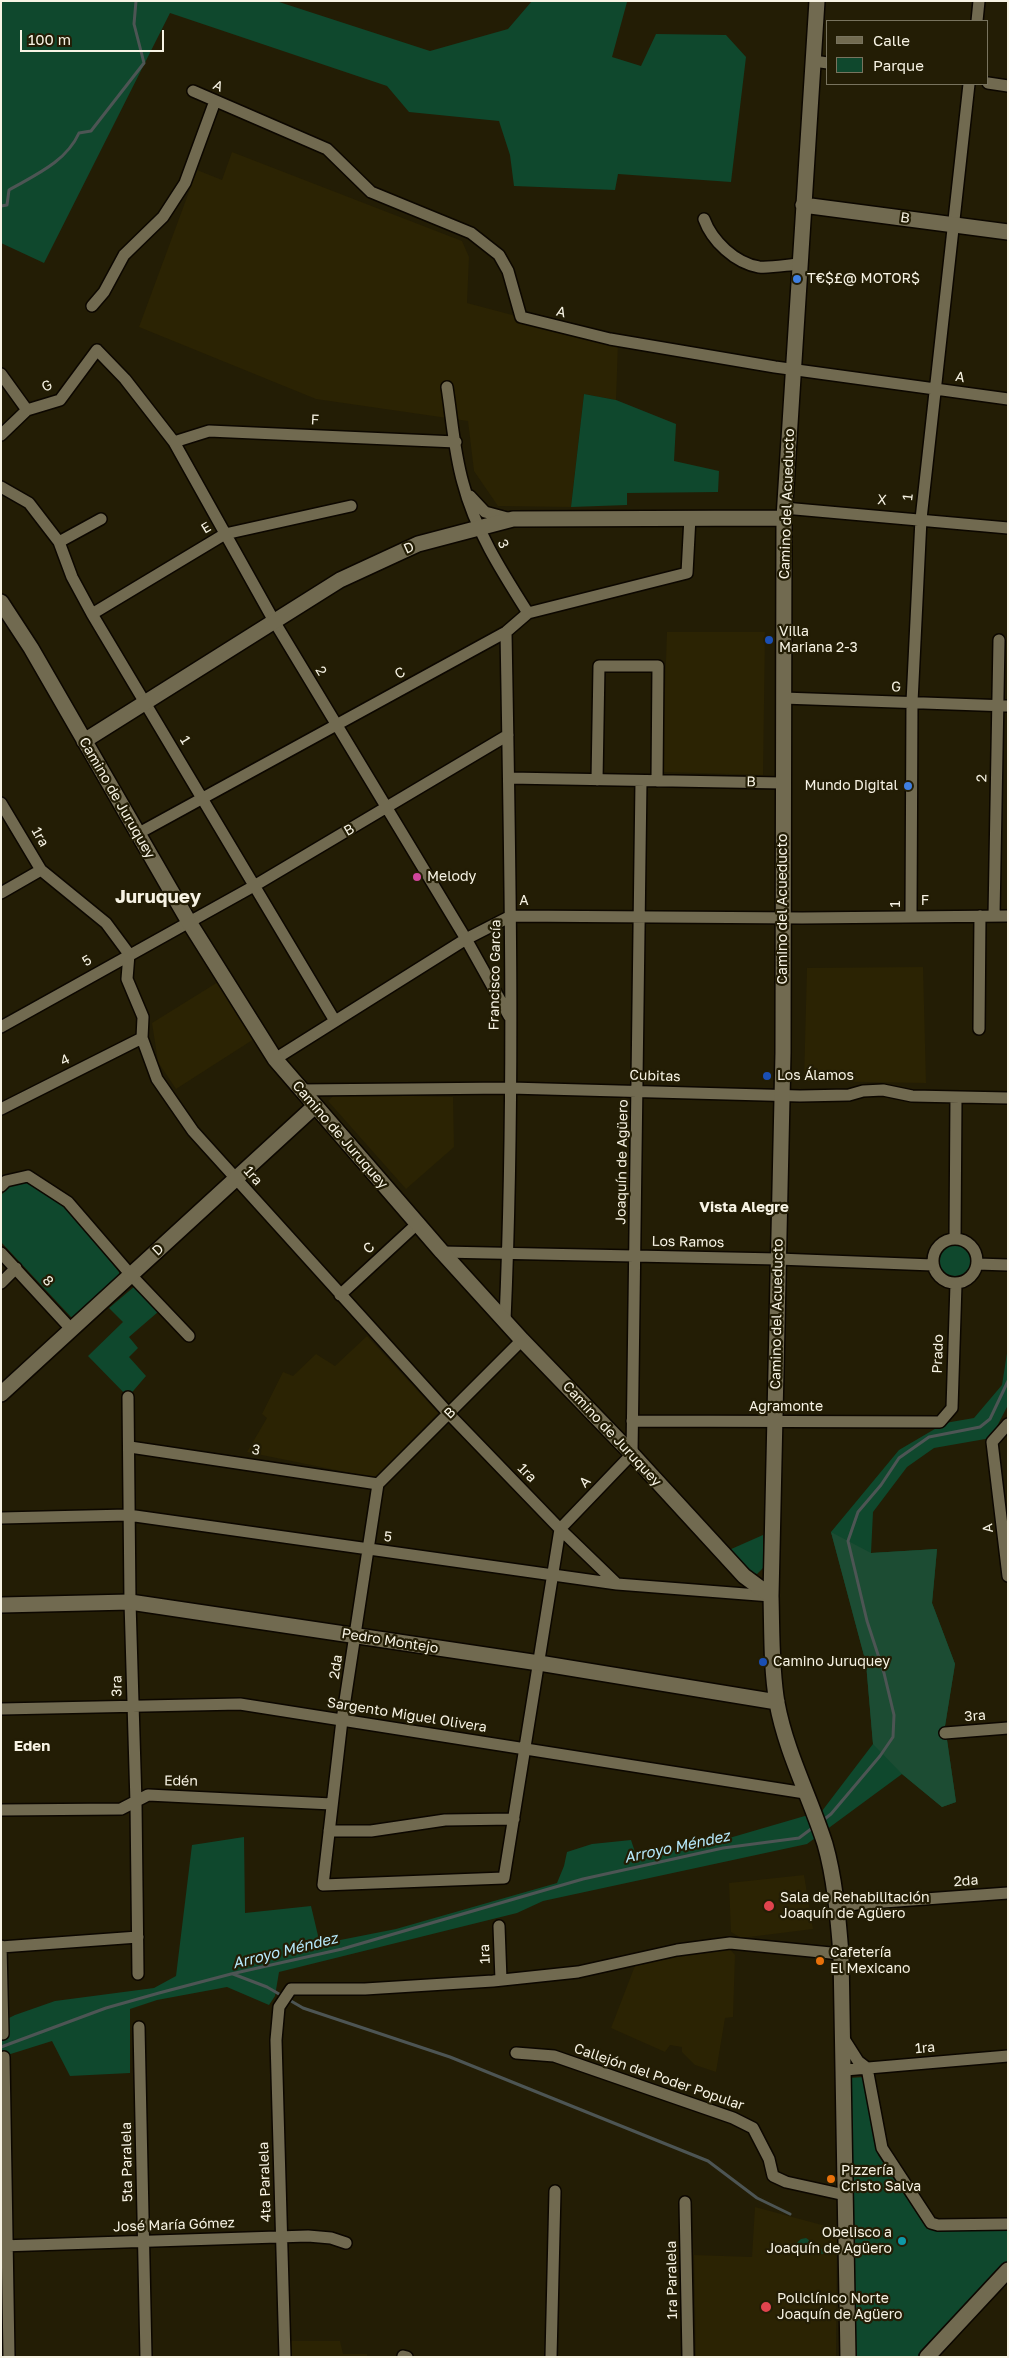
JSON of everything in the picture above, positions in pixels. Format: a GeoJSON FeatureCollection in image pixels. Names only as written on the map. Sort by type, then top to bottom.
{"type":"FeatureCollection","features":[{"type":"Feature","properties":{"kind":"street","name":"Camino del Acueducto"},"geometry":{"type":"LineString","coordinates":[[817,1],[820,62],[802,205],[784,513],[782,1095],[771,1596],[772,1652],[777,1702],[791,1755],[825,1845],[836,1908],[841,1954],[844,2039],[848,2357]]}},
{"type":"Feature","properties":{"kind":"street"},"geometry":{"type":"LineString","coordinates":[[977,20],[979,1]]}},
{"type":"Feature","properties":{"kind":"street"},"geometry":{"type":"LineString","coordinates":[[989,83],[1008,86]]}},
{"type":"Feature","properties":{"kind":"street","name":"1"},"geometry":{"type":"LineString","coordinates":[[911,916],[912,702],[921,519],[937,388],[969,85]]}},
{"type":"Feature","properties":{"kind":"street","name":"A"},"geometry":{"type":"LineString","coordinates":[[193,91],[327,149],[372,192],[471,232],[499,255],[508,271],[521,317],[610,339],[792,370],[1008,399]]}},
{"type":"Feature","properties":{"kind":"street"},"geometry":{"type":"LineString","coordinates":[[92,306],[104,292],[124,255],[163,217],[185,183],[216,101]]}},
{"type":"Feature","properties":{"kind":"street","name":"B"},"geometry":{"type":"LineString","coordinates":[[802,205],[1008,232]]}},
{"type":"Feature","properties":{"kind":"street"},"geometry":{"type":"LineString","coordinates":[[704,219],[708,230],[715,240],[745,263],[760,267],[799,264]]}},
{"type":"Feature","properties":{"kind":"street","name":"G"},"geometry":{"type":"LineString","coordinates":[[1,435],[27,410],[60,400],[97,350]]}},
{"type":"Feature","properties":{"kind":"street","name":"2"},"geometry":{"type":"LineString","coordinates":[[97,350],[125,379],[174,442],[274,621],[466,939],[509,1016]]}},
{"type":"Feature","properties":{"kind":"street"},"geometry":{"type":"LineString","coordinates":[[1,374],[27,410]]}},
{"type":"Feature","properties":{"kind":"street","name":"3"},"geometry":{"type":"LineString","coordinates":[[447,387],[462,482],[479,528],[497,565],[528,613]]}},
{"type":"Feature","properties":{"kind":"street","name":"F"},"geometry":{"type":"LineString","coordinates":[[174,442],[209,431],[456,442]]}},
{"type":"Feature","properties":{"kind":"street","name":"3"},"geometry":{"type":"LineString","coordinates":[[462,482],[474,501],[485,512],[513,519]]}},
{"type":"Feature","properties":{"kind":"street","name":"1"},"geometry":{"type":"LineString","coordinates":[[1,487],[29,503],[59,542],[72,577],[92,614],[335,1020]]}},
{"type":"Feature","properties":{"kind":"street","name":"E"},"geometry":{"type":"LineString","coordinates":[[92,614],[225,534],[351,506]]}},
{"type":"Feature","properties":{"kind":"street","name":"D"},"geometry":{"type":"LineString","coordinates":[[84,741],[340,580],[418,544],[513,519],[690,517],[784,513]]}},
{"type":"Feature","properties":{"kind":"street","name":"X"},"geometry":{"type":"LineString","coordinates":[[784,513],[921,519],[1008,528]]}},
{"type":"Feature","properties":{"kind":"street","name":"C"},"geometry":{"type":"LineString","coordinates":[[139,834],[506,632],[528,613],[687,573],[690,517]]}},
{"type":"Feature","properties":{"kind":"street"},"geometry":{"type":"LineString","coordinates":[[59,542],[101,519]]}},
{"type":"Feature","properties":{"kind":"street","name":"Camino de Juruquey"},"geometry":{"type":"LineString","coordinates":[[1,602],[189,922],[275,1059],[417,1224],[522,1340],[632,1454],[744,1576],[771,1596]]}},
{"type":"Feature","properties":{"kind":"street","name":"Francisco García"},"geometry":{"type":"LineString","coordinates":[[505,1320],[508,1253],[511,916],[506,632]]}},
{"type":"Feature","properties":{"kind":"street","name":"2"},"geometry":{"type":"LineString","coordinates":[[994,916],[1003,706],[999,640]]}},
{"type":"Feature","properties":{"kind":"street"},"geometry":{"type":"LineString","coordinates":[[597,780],[599,666],[658,666],[657,781]]}},
{"type":"Feature","properties":{"kind":"street","name":"G"},"geometry":{"type":"LineString","coordinates":[[783,698],[1003,706]]}},
{"type":"Feature","properties":{"kind":"street","name":"B"},"geometry":{"type":"LineString","coordinates":[[189,922],[254,886],[508,735]]}},
{"type":"Feature","properties":{"kind":"street","name":"B"},"geometry":{"type":"LineString","coordinates":[[510,778],[782,783]]}},
{"type":"Feature","properties":{"kind":"street","name":"Joaquín de Agüero"},"geometry":{"type":"LineString","coordinates":[[632,1454],[641,781]]}},
{"type":"Feature","properties":{"kind":"street","name":"1ra"},"geometry":{"type":"LineString","coordinates":[[1,803],[41,870],[106,923],[129,954],[127,978],[143,1017],[142,1038],[157,1079],[193,1131],[449,1414],[560,1529],[617,1584]]}},
{"type":"Feature","properties":{"kind":"street"},"geometry":{"type":"LineString","coordinates":[[1,893],[41,870]]}},
{"type":"Feature","properties":{"kind":"street","name":"A"},"geometry":{"type":"LineString","coordinates":[[275,1059],[466,939],[511,916],[782,918]]}},
{"type":"Feature","properties":{"kind":"street"},"geometry":{"type":"LineString","coordinates":[[979,1029],[980,916]]}},
{"type":"Feature","properties":{"kind":"street","name":"F"},"geometry":{"type":"LineString","coordinates":[[782,918],[1008,916]]}},
{"type":"Feature","properties":{"kind":"street","name":"5"},"geometry":{"type":"LineString","coordinates":[[1,1027],[189,922]]}},
{"type":"Feature","properties":{"kind":"street","name":"4"},"geometry":{"type":"LineString","coordinates":[[1,1109],[142,1038]]}},
{"type":"Feature","properties":{"kind":"street","name":"Cubitas"},"geometry":{"type":"LineString","coordinates":[[300,1090],[510,1088],[782,1095],[849,1095],[863,1091],[882,1090],[912,1096],[1008,1098]]}},
{"type":"Feature","properties":{"kind":"street"},"geometry":{"type":"LineString","coordinates":[[955,1239],[956,1098]]}},
{"type":"Feature","properties":{"kind":"street","name":"D"},"geometry":{"type":"LineString","coordinates":[[1,1394],[314,1106]]}},
{"type":"Feature","properties":{"kind":"street"},"geometry":{"type":"LineString","coordinates":[[1,1186],[6,1181],[28,1176],[68,1202],[131,1275],[189,1336]]}},
{"type":"Feature","properties":{"kind":"street","name":"C"},"geometry":{"type":"LineString","coordinates":[[340,1295],[417,1224]]}},
{"type":"Feature","properties":{"kind":"street"},"geometry":{"type":"LineString","coordinates":[[955,1239],[969,1244],[974,1249],[977,1264],[972,1275],[962,1282],[956,1284],[944,1280],[938,1276],[933,1265],[935,1250],[940,1244],[955,1239]]}},
{"type":"Feature","properties":{"kind":"street","name":"8"},"geometry":{"type":"LineString","coordinates":[[1,1252],[72,1330]]}},
{"type":"Feature","properties":{"kind":"street","name":"Los Ramos"},"geometry":{"type":"LineString","coordinates":[[442,1252],[778,1259],[933,1265]]}},
{"type":"Feature","properties":{"kind":"street"},"geometry":{"type":"LineString","coordinates":[[977,1264],[1008,1264]]}},
{"type":"Feature","properties":{"kind":"street"},"geometry":{"type":"LineString","coordinates":[[1,1283],[16,1268]]}},
{"type":"Feature","properties":{"kind":"street","name":"Prado"},"geometry":{"type":"LineString","coordinates":[[940,1422],[952,1408],[956,1284]]}},
{"type":"Feature","properties":{"kind":"street","name":"B"},"geometry":{"type":"LineString","coordinates":[[378,1484],[522,1340]]}},
{"type":"Feature","properties":{"kind":"street","name":"3ra"},"geometry":{"type":"LineString","coordinates":[[128,1397],[130,1447],[128,1516],[136,1803],[138,1974]]}},
{"type":"Feature","properties":{"kind":"street","name":"Agramonte"},"geometry":{"type":"LineString","coordinates":[[632,1421],[940,1422]]}},
{"type":"Feature","properties":{"kind":"street","name":"A"},"geometry":{"type":"LineString","coordinates":[[1008,1424],[992,1442],[1008,1576]]}},
{"type":"Feature","properties":{"kind":"street","name":"3"},"geometry":{"type":"LineString","coordinates":[[130,1447],[378,1484]]}},
{"type":"Feature","properties":{"kind":"street","name":"A"},"geometry":{"type":"LineString","coordinates":[[560,1529],[632,1454]]}},
{"type":"Feature","properties":{"kind":"street","name":"2da"},"geometry":{"type":"LineString","coordinates":[[378,1484],[342,1720],[323,1885],[504,1878],[514,1819]]}},
{"type":"Feature","properties":{"kind":"street","name":"5"},"geometry":{"type":"LineString","coordinates":[[1,1518],[128,1516],[617,1584],[771,1596]]}},
{"type":"Feature","properties":{"kind":"street"},"geometry":{"type":"LineString","coordinates":[[329,1831],[371,1831],[446,1820],[514,1819],[560,1529]]}},
{"type":"Feature","properties":{"kind":"street","name":"Pedro Montejo"},"geometry":{"type":"LineString","coordinates":[[1,1605],[130,1602],[539,1663],[777,1702]]}},
{"type":"Feature","properties":{"kind":"street","name":"Sargento Miguel Olivera"},"geometry":{"type":"LineString","coordinates":[[1,1709],[240,1704],[805,1793]]}},
{"type":"Feature","properties":{"kind":"street","name":"3ra"},"geometry":{"type":"LineString","coordinates":[[945,1733],[1008,1728]]}},
{"type":"Feature","properties":{"kind":"street","name":"Edén"},"geometry":{"type":"LineString","coordinates":[[1,1810],[121,1809],[136,1803],[148,1795],[332,1804]]}},
{"type":"Feature","properties":{"kind":"street","name":"2da"},"geometry":{"type":"LineString","coordinates":[[836,1908],[856,1904],[1008,1893]]}},
{"type":"Feature","properties":{"kind":"street","name":"1ra"},"geometry":{"type":"LineString","coordinates":[[499,1926],[501,1980]]}},
{"type":"Feature","properties":{"kind":"street"},"geometry":{"type":"LineString","coordinates":[[3,2034],[1,1946],[138,1938]]}},
{"type":"Feature","properties":{"kind":"street"},"geometry":{"type":"LineString","coordinates":[[501,1980],[578,1972],[677,1950],[730,1943],[841,1954]]}},
{"type":"Feature","properties":{"kind":"street","name":"4ta Paralela"},"geometry":{"type":"LineString","coordinates":[[285,2357],[276,2040],[279,2007],[291,1989],[365,1989],[501,1980]]}},
{"type":"Feature","properties":{"kind":"street","name":"5ta Paralela"},"geometry":{"type":"LineString","coordinates":[[139,2028],[146,2357]]}},
{"type":"Feature","properties":{"kind":"street"},"geometry":{"type":"LineString","coordinates":[[844,2039],[858,2061],[867,2068],[882,2148],[931,2223],[938,2225],[1008,2224]]}},
{"type":"Feature","properties":{"kind":"street","name":"Callejón del Poder Popular"},"geometry":{"type":"LineString","coordinates":[[516,2053],[554,2056],[733,2118],[753,2128],[769,2159],[772,2176],[786,2182],[846,2195]]}},
{"type":"Feature","properties":{"kind":"street","name":"1ra"},"geometry":{"type":"LineString","coordinates":[[844,2070],[1008,2056]]}},
{"type":"Feature","properties":{"kind":"street"},"geometry":{"type":"LineString","coordinates":[[4,2057],[4,2246],[9,2357]]}},
{"type":"Feature","properties":{"kind":"street"},"geometry":{"type":"LineString","coordinates":[[551,2357],[555,2191]]}},
{"type":"Feature","properties":{"kind":"street","name":"1ra Paralela"},"geometry":{"type":"LineString","coordinates":[[685,2202],[688,2357]]}},
{"type":"Feature","properties":{"kind":"street","name":"José María Gómez"},"geometry":{"type":"LineString","coordinates":[[4,2246],[282,2236],[331,2238],[346,2243]]}},
{"type":"Feature","properties":{"kind":"street"},"geometry":{"type":"LineString","coordinates":[[926,2357],[1008,2270]]}},
{"type":"Feature","properties":{"kind":"shaded area"},"geometry":{"type":"Polygon","coordinates":[[[232,152],[462,241],[469,257],[467,303],[618,343],[616,400],[584,394],[571,507],[498,506],[474,471],[468,421],[316,399],[139,327],[197,170],[222,180],[232,152]]]}},
{"type":"Feature","properties":{"kind":"shaded area"},"geometry":{"type":"Polygon","coordinates":[[[667,632],[765,632],[763,775],[662,772],[667,632]]]}},
{"type":"Feature","properties":{"kind":"shaded area"},"geometry":{"type":"Polygon","coordinates":[[[923,967],[926,1083],[804,1081],[807,968],[923,967]]]}},
{"type":"Feature","properties":{"kind":"shaded area"},"geometry":{"type":"Polygon","coordinates":[[[218,982],[254,1039],[176,1089],[158,1062],[152,1023],[218,982]]]}},
{"type":"Feature","properties":{"kind":"shaded area"},"geometry":{"type":"Polygon","coordinates":[[[335,1094],[453,1097],[454,1147],[406,1189],[328,1101],[335,1094]]]}},
{"type":"Feature","properties":{"kind":"shaded area"},"geometry":{"type":"Polygon","coordinates":[[[367,1336],[438,1413],[375,1478],[247,1452],[267,1418],[262,1414],[283,1372],[293,1376],[316,1354],[335,1366],[367,1336]]]}},
{"type":"Feature","properties":{"kind":"shaded area","name":"Sala de Rehabilitación Joaquín de Agüero"},"geometry":{"type":"Polygon","coordinates":[[[804,1875],[813,1929],[741,1938],[731,1932],[729,1883],[804,1875]]]}},
{"type":"Feature","properties":{"kind":"shaded area"},"geometry":{"type":"Polygon","coordinates":[[[727,1946],[735,1955],[733,2017],[725,2018],[716,2072],[695,2065],[682,2052],[682,2047],[670,2045],[665,2052],[611,2028],[636,1963],[727,1946]]]}},
{"type":"Feature","properties":{"kind":"shaded area","name":"Policlínico Norte Joaquín de Agüero"},"geometry":{"type":"Polygon","coordinates":[[[755,2207],[837,2229],[836,2357],[696,2357],[694,2255],[752,2257],[755,2207]]]}},
{"type":"Feature","properties":{"kind":"shaded area"},"geometry":{"type":"Polygon","coordinates":[[[290,2341],[340,2341],[343,2354],[367,2354],[367,2357],[291,2357],[290,2341]]]}},
{"type":"Feature","properties":{"kind":"green space"},"geometry":{"type":"Polygon","coordinates":[[[1,1],[276,1],[430,51],[508,29],[532,1],[627,2],[612,57],[641,66],[656,34],[726,35],[746,57],[731,182],[618,174],[615,190],[514,186],[510,155],[499,121],[409,112],[387,86],[170,13],[44,263],[1,243],[1,1]]]}},
{"type":"Feature","properties":{"kind":"green space"},"geometry":{"type":"Polygon","coordinates":[[[584,394],[616,400],[676,424],[674,461],[719,471],[718,492],[627,493],[627,505],[571,507],[584,394]]]}},
{"type":"Feature","properties":{"kind":"green space"},"geometry":{"type":"Polygon","coordinates":[[[23,1181],[66,1206],[119,1272],[119,1275],[76,1317],[71,1317],[1,1242],[1,1195],[14,1183],[23,1181]]]}},
{"type":"Feature","properties":{"kind":"green space"},"geometry":{"type":"Polygon","coordinates":[[[956,1245],[963,1246],[968,1250],[972,1255],[972,1269],[968,1274],[963,1278],[956,1279],[949,1278],[944,1274],[940,1269],[939,1262],[940,1255],[944,1250],[949,1246],[956,1245]]]}},
{"type":"Feature","properties":{"kind":"green space"},"geometry":{"type":"Polygon","coordinates":[[[135,1286],[158,1312],[129,1337],[138,1348],[129,1357],[146,1376],[128,1397],[88,1356],[123,1322],[109,1308],[135,1286]]]}},
{"type":"Feature","properties":{"kind":"green space"},"geometry":{"type":"Polygon","coordinates":[[[1008,1347],[1008,1405],[991,1438],[934,1448],[907,1467],[873,1512],[871,1553],[937,1549],[932,1603],[955,1664],[945,1726],[956,1802],[942,1807],[902,1774],[807,1844],[543,1901],[517,1913],[279,1972],[275,1996],[269,2005],[227,1987],[157,2000],[130,2009],[130,2073],[70,2076],[52,2041],[1,2057],[1,2022],[15,2015],[55,2001],[154,1988],[176,1976],[192,1845],[244,1837],[245,1913],[311,1906],[320,1944],[396,1929],[557,1883],[567,1852],[592,1844],[631,1840],[637,1858],[719,1841],[822,1811],[873,1744],[866,1663],[831,1532],[899,1450],[945,1423],[974,1418],[1002,1385],[1008,1347]]]}},
{"type":"Feature","properties":{"kind":"green space"},"geometry":{"type":"Polygon","coordinates":[[[831,1532],[871,1553],[937,1549],[932,1603],[955,1664],[945,1726],[956,1802],[942,1807],[902,1774],[873,1744],[866,1663],[831,1532]]]}},
{"type":"Feature","properties":{"kind":"green space"},"geometry":{"type":"Polygon","coordinates":[[[763,1535],[763,1568],[757,1574],[750,1573],[729,1550],[763,1535]]]}},
{"type":"Feature","properties":{"kind":"green space"},"geometry":{"type":"Polygon","coordinates":[[[864,2077],[878,2155],[927,2229],[1008,2228],[1008,2265],[921,2357],[853,2357],[849,2078],[864,2077]]]}},
{"type":"Feature","properties":{"kind":"green space"},"geometry":{"type":"Polygon","coordinates":[[[806,2238],[828,2254],[792,2253],[791,2248],[801,2239],[806,2238]]]}},
{"type":"Feature","properties":{"kind":"waterway"},"geometry":{"type":"LineString","coordinates":[[1,206],[7,205],[9,190],[58,160],[79,133],[91,131],[144,63],[134,24],[136,1]]}},
{"type":"Feature","properties":{"kind":"waterway","name":"Arroyo Méndez"},"geometry":{"type":"LineString","coordinates":[[822,1821],[831,1814],[880,1756],[893,1737],[894,1715],[884,1673],[867,1621],[848,1541],[858,1512],[881,1485],[899,1458],[929,1437],[980,1427],[990,1419],[1008,1381]]}},
{"type":"Feature","properties":{"kind":"waterway","name":"Arroyo Méndez"},"geometry":{"type":"LineString","coordinates":[[1,2047],[106,2008],[159,1993],[231,1974],[342,1949],[583,1879],[723,1848],[799,1838],[815,1826]]}},
{"type":"Feature","properties":{"kind":"waterway"},"geometry":{"type":"LineString","coordinates":[[233,1974],[267,1987],[303,2008],[450,2057],[708,2161],[757,2198],[790,2214]]}},
{"type":"Feature","properties":{"kind":"place","name":"T€$£@ MOTOR$"},"geometry":{"type":"Point","coordinates":[797,279]}},
{"type":"Feature","properties":{"kind":"place","name":"Villa Mariana 2-3"},"geometry":{"type":"Point","coordinates":[769,640]}},
{"type":"Feature","properties":{"kind":"place","name":"Mundo Digital"},"geometry":{"type":"Point","coordinates":[908,786]}},
{"type":"Feature","properties":{"kind":"place","name":"Melody"},"geometry":{"type":"Point","coordinates":[417,877]}},
{"type":"Feature","properties":{"kind":"place","name":"Los Álamos"},"geometry":{"type":"Point","coordinates":[767,1076]}},
{"type":"Feature","properties":{"kind":"place","name":"Camino Juruquey"},"geometry":{"type":"Point","coordinates":[763,1662]}},
{"type":"Feature","properties":{"kind":"place","name":"Sala de Rehabilitación Joaquín de Agüero"},"geometry":{"type":"Point","coordinates":[769,1906]}},
{"type":"Feature","properties":{"kind":"place","name":"Cafetería El Mexicano"},"geometry":{"type":"Point","coordinates":[820,1961]}},
{"type":"Feature","properties":{"kind":"place","name":"Pizzería Cristo Salva"},"geometry":{"type":"Point","coordinates":[831,2179]}},
{"type":"Feature","properties":{"kind":"place","name":"Obelisco a Joaquín de Agüero"},"geometry":{"type":"Point","coordinates":[902,2241]}},
{"type":"Feature","properties":{"kind":"place","name":"Policlínico Norte Joaquín de Agüero"},"geometry":{"type":"Point","coordinates":[766,2307]}},
{"type":"Feature","properties":{"kind":"district","name":"Juruquey"},"geometry":{"type":"Point","coordinates":[158,897]}},
{"type":"Feature","properties":{"kind":"district","name":"Vista Alegre"},"geometry":{"type":"Point","coordinates":[744,1207]}},
{"type":"Feature","properties":{"kind":"district","name":"Eden"},"geometry":{"type":"Point","coordinates":[32,1746]}}]}
